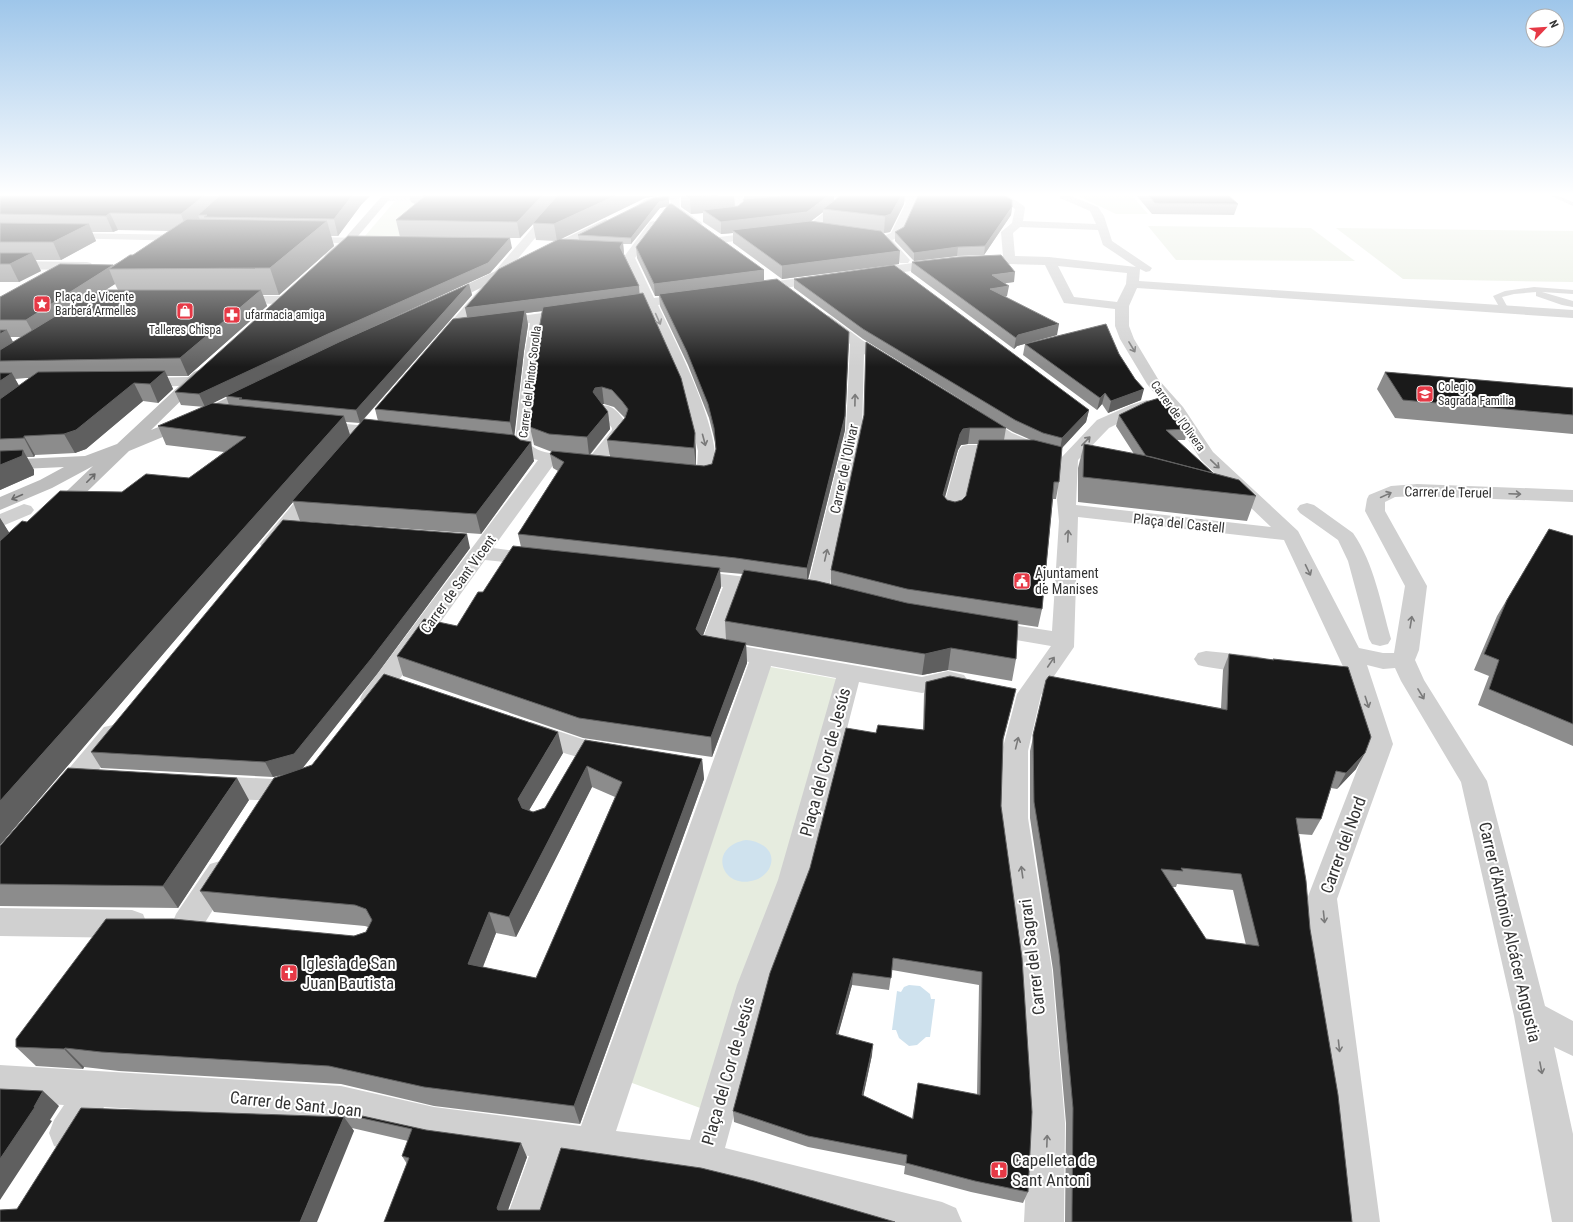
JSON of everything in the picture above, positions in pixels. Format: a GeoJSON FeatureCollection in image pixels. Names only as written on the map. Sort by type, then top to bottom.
{"type":"FeatureCollection","features":[{"type":"Feature","properties":{"kind":"main road"},"geometry":{"type":"LineString","coordinates":[[319,267],[335,253]]}},
{"type":"Feature","properties":{"kind":"main road"},"geometry":{"type":"LineString","coordinates":[[431,307],[496,277],[542,253]]}},
{"type":"Feature","properties":{"kind":"main road"},"geometry":{"type":"LineString","coordinates":[[267,315],[296,289]]}},
{"type":"Feature","properties":{"kind":"main road"},"geometry":{"type":"LineString","coordinates":[[45,520],[191,382],[209,367]]}},
{"type":"Feature","properties":{"kind":"main road"},"geometry":{"type":"LineString","coordinates":[[0,504],[46,484],[89,461],[205,414],[268,384]]}},
{"type":"Feature","properties":{"kind":"main road"},"geometry":{"type":"LineString","coordinates":[[0,465],[89,461]]}},
{"type":"Feature","properties":{"kind":"main road"},"geometry":{"type":"LineString","coordinates":[[46,484],[76,492]]}},
{"type":"Feature","properties":{"kind":"street"},"geometry":{"type":"LineString","coordinates":[[433,353],[517,253]]}},
{"type":"Feature","properties":{"kind":"street"},"geometry":{"type":"LineString","coordinates":[[632,253],[629,258],[651,302],[692,394],[707,451],[705,474],[665,470]]}},
{"type":"Feature","properties":{"kind":"street"},"geometry":{"type":"LineString","coordinates":[[893,253],[915,283]]}},
{"type":"Feature","properties":{"kind":"street"},"geometry":{"type":"LineString","coordinates":[[1009,253],[1009,258]]}},
{"type":"Feature","properties":{"kind":"street"},"geometry":{"type":"LineString","coordinates":[[1117,253],[1137,274]]}},
{"type":"Feature","properties":{"kind":"street"},"geometry":{"type":"LineString","coordinates":[[858,274],[961,261],[1009,258],[1120,268],[1137,274],[1573,314]]}},
{"type":"Feature","properties":{"kind":"street"},"geometry":{"type":"LineString","coordinates":[[1049,261],[1069,300],[1122,306]]}},
{"type":"Feature","properties":{"kind":"street"},"geometry":{"type":"LineString","coordinates":[[0,265],[99,266]]}},
{"type":"Feature","properties":{"kind":"street","name":"Carrer de l'Olivera"},"geometry":{"type":"LineString","coordinates":[[1137,274],[1122,306],[1115,327],[1127,338],[1152,381],[1177,410],[1207,456],[1258,506],[1291,535]]}},
{"type":"Feature","properties":{"kind":"street"},"geometry":{"type":"LineString","coordinates":[[742,290],[774,280],[835,277]]}},
{"type":"Feature","properties":{"kind":"street"},"geometry":{"type":"LineString","coordinates":[[774,280],[798,298]]}},
{"type":"Feature","properties":{"kind":"street"},"geometry":{"type":"LineString","coordinates":[[606,308],[704,295]]}},
{"type":"Feature","properties":{"kind":"street"},"geometry":{"type":"LineString","coordinates":[[221,300],[284,300]]}},
{"type":"Feature","properties":{"kind":"street"},"geometry":{"type":"LineString","coordinates":[[484,325],[583,311]]}},
{"type":"Feature","properties":{"kind":"street"},"geometry":{"type":"LineString","coordinates":[[815,312],[857,343],[902,371]]}},
{"type":"Feature","properties":{"kind":"street","name":"Carrer del Pintor Sorolla"},"geometry":{"type":"LineString","coordinates":[[523,447],[532,351],[538,317]]}},
{"type":"Feature","properties":{"kind":"street"},"geometry":{"type":"LineString","coordinates":[[453,329],[469,327]]}},
{"type":"Feature","properties":{"kind":"street","name":"Carrer de l'Olivar"},"geometry":{"type":"LineString","coordinates":[[817,593],[854,430],[857,343]]}},
{"type":"Feature","properties":{"kind":"street"},"geometry":{"type":"LineString","coordinates":[[129,383],[191,382]]}},
{"type":"Feature","properties":{"kind":"street"},"geometry":{"type":"LineString","coordinates":[[968,625],[1062,640],[1069,521],[1067,505],[1069,459],[1097,419],[1167,399]]}},
{"type":"Feature","properties":{"kind":"street"},"geometry":{"type":"LineString","coordinates":[[491,444],[523,447],[530,453],[548,458],[602,464],[621,427],[605,409]]}},
{"type":"Feature","properties":{"kind":"street"},"geometry":{"type":"LineString","coordinates":[[967,412],[1006,436],[1034,450],[1091,463]]}},
{"type":"Feature","properties":{"kind":"street"},"geometry":{"type":"LineString","coordinates":[[205,414],[236,418]]}},
{"type":"Feature","properties":{"kind":"street"},"geometry":{"type":"LineString","coordinates":[[305,425],[371,425],[397,434]]}},
{"type":"Feature","properties":{"kind":"street"},"geometry":{"type":"LineString","coordinates":[[350,449],[371,425]]}},
{"type":"Feature","properties":{"kind":"street"},"geometry":{"type":"LineString","coordinates":[[952,512],[968,450],[1034,450]]}},
{"type":"Feature","properties":{"kind":"street","name":"Carrer de Sant Vicent"},"geometry":{"type":"LineString","coordinates":[[358,718],[398,685],[477,545],[548,458]]}},
{"type":"Feature","properties":{"kind":"street"},"geometry":{"type":"LineString","coordinates":[[259,557],[330,473]]}},
{"type":"Feature","properties":{"kind":"street","name":"Carrer de Teruel"},"geometry":{"type":"LineString","coordinates":[[1403,660],[1407,650],[1416,586],[1375,511],[1376,499],[1391,492],[1417,490],[1573,496]]}},
{"type":"Feature","properties":{"kind":"street"},"geometry":{"type":"LineString","coordinates":[[1229,498],[1258,506]]}},
{"type":"Feature","properties":{"kind":"street","name":"Plaça del Castell"},"geometry":{"type":"LineString","coordinates":[[1067,505],[1291,535]]}},
{"type":"Feature","properties":{"kind":"street"},"geometry":{"type":"LineString","coordinates":[[1307,509],[1346,537],[1358,561],[1380,639]]}},
{"type":"Feature","properties":{"kind":"street"},"geometry":{"type":"LineString","coordinates":[[0,521],[24,510]]}},
{"type":"Feature","properties":{"kind":"street"},"geometry":{"type":"LineString","coordinates":[[284,527],[307,528]]}},
{"type":"Feature","properties":{"kind":"street","name":"Carrer del Nord"},"geometry":{"type":"LineString","coordinates":[[1291,535],[1380,744],[1322,899],[1360,1222]]}},
{"type":"Feature","properties":{"kind":"street"},"geometry":{"type":"LineString","coordinates":[[477,545],[558,562]]}},
{"type":"Feature","properties":{"kind":"street"},"geometry":{"type":"LineString","coordinates":[[674,574],[791,589],[817,593],[839,599]]}},
{"type":"Feature","properties":{"kind":"street","name":"Plaça del Cor de Jesús"},"geometry":{"type":"LineString","coordinates":[[592,1147],[703,1161],[752,985],[793,880],[849,673],[711,648],[736,581]]}},
{"type":"Feature","properties":{"kind":"street","name":"Carrer del Sagrari"},"geometry":{"type":"LineString","coordinates":[[1044,1222],[1047,1122],[1036,970],[1014,818],[1015,751],[1018,692],[1062,646],[1062,640]]}},
{"type":"Feature","properties":{"kind":"street"},"geometry":{"type":"LineString","coordinates":[[592,1147],[710,769],[763,657]]}},
{"type":"Feature","properties":{"kind":"street"},"geometry":{"type":"LineString","coordinates":[[1206,659],[1275,666]]}},
{"type":"Feature","properties":{"kind":"street"},"geometry":{"type":"LineString","coordinates":[[1348,667],[1383,661],[1403,660]]}},
{"type":"Feature","properties":{"kind":"street","name":"Carrer d'Antonio Alcácer Angustia"},"geometry":{"type":"LineString","coordinates":[[1403,660],[1413,681],[1474,782],[1531,1016],[1571,1206]]}},
{"type":"Feature","properties":{"kind":"street"},"geometry":{"type":"LineString","coordinates":[[849,673],[922,685],[948,679],[977,685]]}},
{"type":"Feature","properties":{"kind":"street"},"geometry":{"type":"LineString","coordinates":[[51,808],[125,718]]}},
{"type":"Feature","properties":{"kind":"street"},"geometry":{"type":"LineString","coordinates":[[506,722],[575,758],[636,757]]}},
{"type":"Feature","properties":{"kind":"street"},"geometry":{"type":"LineString","coordinates":[[76,778],[108,780]]}},
{"type":"Feature","properties":{"kind":"street"},"geometry":{"type":"LineString","coordinates":[[186,785],[276,794]]}},
{"type":"Feature","properties":{"kind":"street"},"geometry":{"type":"LineString","coordinates":[[188,924],[230,857]]}},
{"type":"Feature","properties":{"kind":"street"},"geometry":{"type":"LineString","coordinates":[[0,922],[188,924],[218,927]]}},
{"type":"Feature","properties":{"kind":"street"},"geometry":{"type":"LineString","coordinates":[[1531,1016],[1573,1039]]}},
{"type":"Feature","properties":{"kind":"street","name":"Carrer de Sant Joan"},"geometry":{"type":"LineString","coordinates":[[11,1084],[341,1104],[434,1125],[592,1147]]}},
{"type":"Feature","properties":{"kind":"street"},"geometry":{"type":"LineString","coordinates":[[49,1162],[95,1088]]}},
{"type":"Feature","properties":{"kind":"street"},"geometry":{"type":"LineString","coordinates":[[525,1222],[553,1141]]}},
{"type":"Feature","properties":{"kind":"street"},"geometry":{"type":"LineString","coordinates":[[703,1161],[942,1222]]}},
{"type":"Feature","properties":{"kind":"lane"},"geometry":{"type":"LineString","coordinates":[[1504,308],[1497,296],[1507,291],[1548,290],[1573,292]]}},
{"type":"Feature","properties":{"kind":"lane"},"geometry":{"type":"LineString","coordinates":[[1531,291],[1565,304],[1573,304]]}},
{"type":"Feature","properties":{"kind":"shaded area"},"geometry":{"type":"Polygon","coordinates":[[[1170,253],[1344,253],[1355,261],[1176,260],[1170,253]]]}},
{"type":"Feature","properties":{"kind":"shaded area"},"geometry":{"type":"Polygon","coordinates":[[[1369,253],[1573,253],[1573,282],[1403,279],[1369,253]]]}},
{"type":"Feature","properties":{"kind":"shaded area"},"geometry":{"type":"Polygon","coordinates":[[[765,666],[842,680],[779,903],[703,1109],[624,1080],[765,666]]]}},
{"type":"Feature","properties":{"kind":"water"},"geometry":{"type":"Polygon","coordinates":[[[746,840],[757,842],[766,848],[770,852],[771,863],[768,871],[761,877],[755,880],[743,882],[734,879],[727,874],[723,867],[723,859],[726,851],[734,844],[746,840]]]}},
{"type":"Feature","properties":{"kind":"water"},"geometry":{"type":"Polygon","coordinates":[[[909,985],[920,986],[930,994],[931,999],[935,999],[930,1037],[926,1037],[917,1045],[909,1046],[899,1038],[896,1030],[892,1030],[897,991],[901,992],[904,987],[909,985]]]}},
{"type":"Feature","properties":{"kind":"building"},"geometry":{"type":"Polygon","coordinates":[[[0,253],[32,253],[10,264],[0,264],[0,253]]]}},
{"type":"Feature","properties":{"kind":"building"},"geometry":{"type":"Polygon","coordinates":[[[136,253],[288,253],[270,268],[109,269],[130,255],[136,253]]]}},
{"type":"Feature","properties":{"kind":"building"},"geometry":{"type":"Polygon","coordinates":[[[329,253],[497,253],[488,263],[328,334],[199,394],[175,392],[329,253]]]}},
{"type":"Feature","properties":{"kind":"building"},"geometry":{"type":"Polygon","coordinates":[[[531,253],[623,253],[639,286],[465,308],[499,269],[531,253]]]}},
{"type":"Feature","properties":{"kind":"building"},"geometry":{"type":"Polygon","coordinates":[[[639,253],[740,253],[764,270],[654,284],[639,253]]]}},
{"type":"Feature","properties":{"kind":"building"},"geometry":{"type":"Polygon","coordinates":[[[764,253],[884,253],[782,266],[764,253]]]}},
{"type":"Feature","properties":{"kind":"building"},"geometry":{"type":"Polygon","coordinates":[[[1001,255],[1015,272],[992,275],[1009,286],[990,289],[1059,324],[1018,335],[1016,338],[912,262],[958,257],[1001,255]]]}},
{"type":"Feature","properties":{"kind":"building"},"geometry":{"type":"Polygon","coordinates":[[[60,264],[113,265],[26,320],[0,320],[0,297],[60,264]]]}},
{"type":"Feature","properties":{"kind":"building"},"geometry":{"type":"Polygon","coordinates":[[[894,265],[1089,410],[1062,438],[1043,433],[1015,420],[863,329],[794,279],[894,265]]]}},
{"type":"Feature","properties":{"kind":"building"},"geometry":{"type":"Polygon","coordinates":[[[777,279],[849,332],[845,416],[807,568],[736,558],[518,534],[564,462],[550,454],[552,451],[704,466],[712,464],[716,449],[714,428],[708,404],[687,352],[659,294],[777,279]]]}},
{"type":"Feature","properties":{"kind":"building"},"geometry":{"type":"Polygon","coordinates":[[[469,284],[356,410],[239,399],[242,398],[226,396],[339,342],[469,284]]]}},
{"type":"Feature","properties":{"kind":"building"},"geometry":{"type":"Polygon","coordinates":[[[98,290],[261,290],[180,358],[0,361],[0,350],[98,290]]]}},
{"type":"Feature","properties":{"kind":"building"},"geometry":{"type":"Polygon","coordinates":[[[643,293],[681,378],[695,433],[694,448],[607,440],[625,418],[628,409],[612,390],[602,387],[595,388],[593,392],[608,412],[587,437],[549,434],[530,427],[538,335],[543,307],[643,293]]]}},
{"type":"Feature","properties":{"kind":"building"},"geometry":{"type":"Polygon","coordinates":[[[525,310],[510,422],[375,409],[453,319],[525,310]]]}},
{"type":"Feature","properties":{"kind":"building"},"geometry":{"type":"Polygon","coordinates":[[[1106,324],[1119,354],[1135,379],[1144,389],[1111,401],[1105,393],[1100,398],[1025,344],[1106,324]]]}},
{"type":"Feature","properties":{"kind":"building"},"geometry":{"type":"Polygon","coordinates":[[[0,330],[7,330],[0,334],[0,330]]]}},
{"type":"Feature","properties":{"kind":"building"},"geometry":{"type":"Polygon","coordinates":[[[866,342],[1006,428],[963,429],[960,434],[943,495],[947,500],[955,502],[962,500],[966,496],[979,440],[1034,440],[1062,447],[1059,482],[1054,482],[1042,609],[907,589],[831,570],[864,415],[866,342]]]}},
{"type":"Feature","properties":{"kind":"building"},"geometry":{"type":"Polygon","coordinates":[[[165,371],[150,384],[134,383],[76,430],[64,434],[0,439],[0,399],[38,372],[165,371]]]}},
{"type":"Feature","properties":{"kind":"building"},"geometry":{"type":"Polygon","coordinates":[[[1385,372],[1573,388],[1573,415],[1403,400],[1385,372]]]}},
{"type":"Feature","properties":{"kind":"building"},"geometry":{"type":"Polygon","coordinates":[[[0,373],[12,373],[0,381],[0,373]]]}},
{"type":"Feature","properties":{"kind":"building"},"geometry":{"type":"Polygon","coordinates":[[[1166,396],[1188,429],[1166,430],[1213,473],[1146,456],[1119,415],[1146,402],[1166,396]]]}},
{"type":"Feature","properties":{"kind":"building"},"geometry":{"type":"Polygon","coordinates":[[[212,403],[344,416],[0,801],[0,541],[22,521],[27,522],[60,491],[122,492],[146,474],[189,478],[246,437],[158,426],[212,403]]]}},
{"type":"Feature","properties":{"kind":"building"},"geometry":{"type":"Polygon","coordinates":[[[364,419],[514,435],[520,440],[531,442],[476,514],[292,501],[364,419]]]}},
{"type":"Feature","properties":{"kind":"building"},"geometry":{"type":"Polygon","coordinates":[[[1084,444],[1152,457],[1239,480],[1256,496],[1083,477],[1084,444]]]}},
{"type":"Feature","properties":{"kind":"building"},"geometry":{"type":"Polygon","coordinates":[[[23,450],[22,456],[0,465],[0,451],[23,450]]]}},
{"type":"Feature","properties":{"kind":"building"},"geometry":{"type":"Polygon","coordinates":[[[283,520],[467,534],[371,659],[294,754],[265,762],[91,752],[283,520]]]}},
{"type":"Feature","properties":{"kind":"building"},"geometry":{"type":"Polygon","coordinates":[[[1549,529],[1573,536],[1573,724],[1489,689],[1499,660],[1484,654],[1507,600],[1549,529]]]}},
{"type":"Feature","properties":{"kind":"building"},"geometry":{"type":"Polygon","coordinates":[[[513,546],[720,568],[696,629],[701,635],[746,643],[711,737],[579,718],[397,656],[424,619],[457,626],[478,592],[483,592],[513,546]]]}},
{"type":"Feature","properties":{"kind":"building"},"geometry":{"type":"Polygon","coordinates":[[[744,570],[817,581],[907,603],[1018,621],[1016,659],[951,648],[925,654],[725,621],[744,570]]]}},
{"type":"Feature","properties":{"kind":"building"},"geometry":{"type":"Polygon","coordinates":[[[1229,654],[1348,667],[1371,737],[1365,753],[1346,773],[1336,771],[1321,819],[1296,818],[1306,881],[1310,929],[1338,1095],[1352,1222],[1072,1222],[1073,1108],[1059,954],[1034,802],[1033,735],[1046,680],[1049,676],[1227,710],[1229,654]],[[1181,868],[1183,871],[1161,869],[1206,939],[1259,946],[1241,874],[1181,868]]]}},
{"type":"Feature","properties":{"kind":"building"},"geometry":{"type":"Polygon","coordinates":[[[384,674],[558,732],[518,799],[522,808],[533,812],[545,808],[585,740],[702,759],[574,1106],[424,1087],[329,1066],[101,1052],[65,1048],[16,1047],[16,1039],[106,919],[173,919],[354,936],[366,932],[372,920],[366,909],[355,905],[200,891],[274,778],[312,765],[384,674]],[[587,766],[509,917],[489,912],[468,964],[536,978],[622,782],[587,766]]]}},
{"type":"Feature","properties":{"kind":"building"},"geometry":{"type":"Polygon","coordinates":[[[950,676],[1016,689],[1003,739],[1001,806],[1022,958],[1032,1112],[1028,1192],[975,1181],[906,1163],[907,1155],[808,1136],[733,1111],[770,973],[810,868],[846,728],[876,733],[878,725],[924,730],[926,682],[950,676]],[[893,958],[891,978],[853,973],[836,1034],[873,1044],[862,1095],[913,1119],[918,1083],[980,1095],[982,972],[893,958]]]}},
{"type":"Feature","properties":{"kind":"building"},"geometry":{"type":"Polygon","coordinates":[[[68,768],[237,778],[163,886],[0,884],[0,846],[68,768]]]}},
{"type":"Feature","properties":{"kind":"building"},"geometry":{"type":"Polygon","coordinates":[[[0,1089],[43,1091],[35,1107],[0,1159],[0,1089]]]}},
{"type":"Feature","properties":{"kind":"building"},"geometry":{"type":"Polygon","coordinates":[[[81,1108],[344,1117],[300,1222],[0,1222],[0,1210],[17,1209],[81,1108]]]}},
{"type":"Feature","properties":{"kind":"building"},"geometry":{"type":"Polygon","coordinates":[[[335,1110],[426,1130],[521,1143],[497,1208],[498,1210],[540,1210],[561,1148],[701,1168],[754,1181],[895,1222],[384,1222],[409,1158],[402,1156],[412,1129],[334,1112],[335,1110]]]}},
{"type":"Feature","properties":{"kind":"place","name":"Plaça de Vicente Barberá Armelles"},"geometry":{"type":"Point","coordinates":[42,304]}},
{"type":"Feature","properties":{"kind":"place","name":"Talleres Chispa"},"geometry":{"type":"Point","coordinates":[185,311]}},
{"type":"Feature","properties":{"kind":"place","name":"ufarmacia amiga"},"geometry":{"type":"Point","coordinates":[232,315]}},
{"type":"Feature","properties":{"kind":"place","name":"Colegio Sagrada Familia"},"geometry":{"type":"Point","coordinates":[1425,394]}},
{"type":"Feature","properties":{"kind":"place","name":"Ajuntament de Manises"},"geometry":{"type":"Point","coordinates":[1022,581]}},
{"type":"Feature","properties":{"kind":"place","name":"Iglesia de San Juan Bautista"},"geometry":{"type":"Point","coordinates":[289,973]}},
{"type":"Feature","properties":{"kind":"place","name":"Capelleta de Sant Antoni"},"geometry":{"type":"Point","coordinates":[999,1170]}}]}
